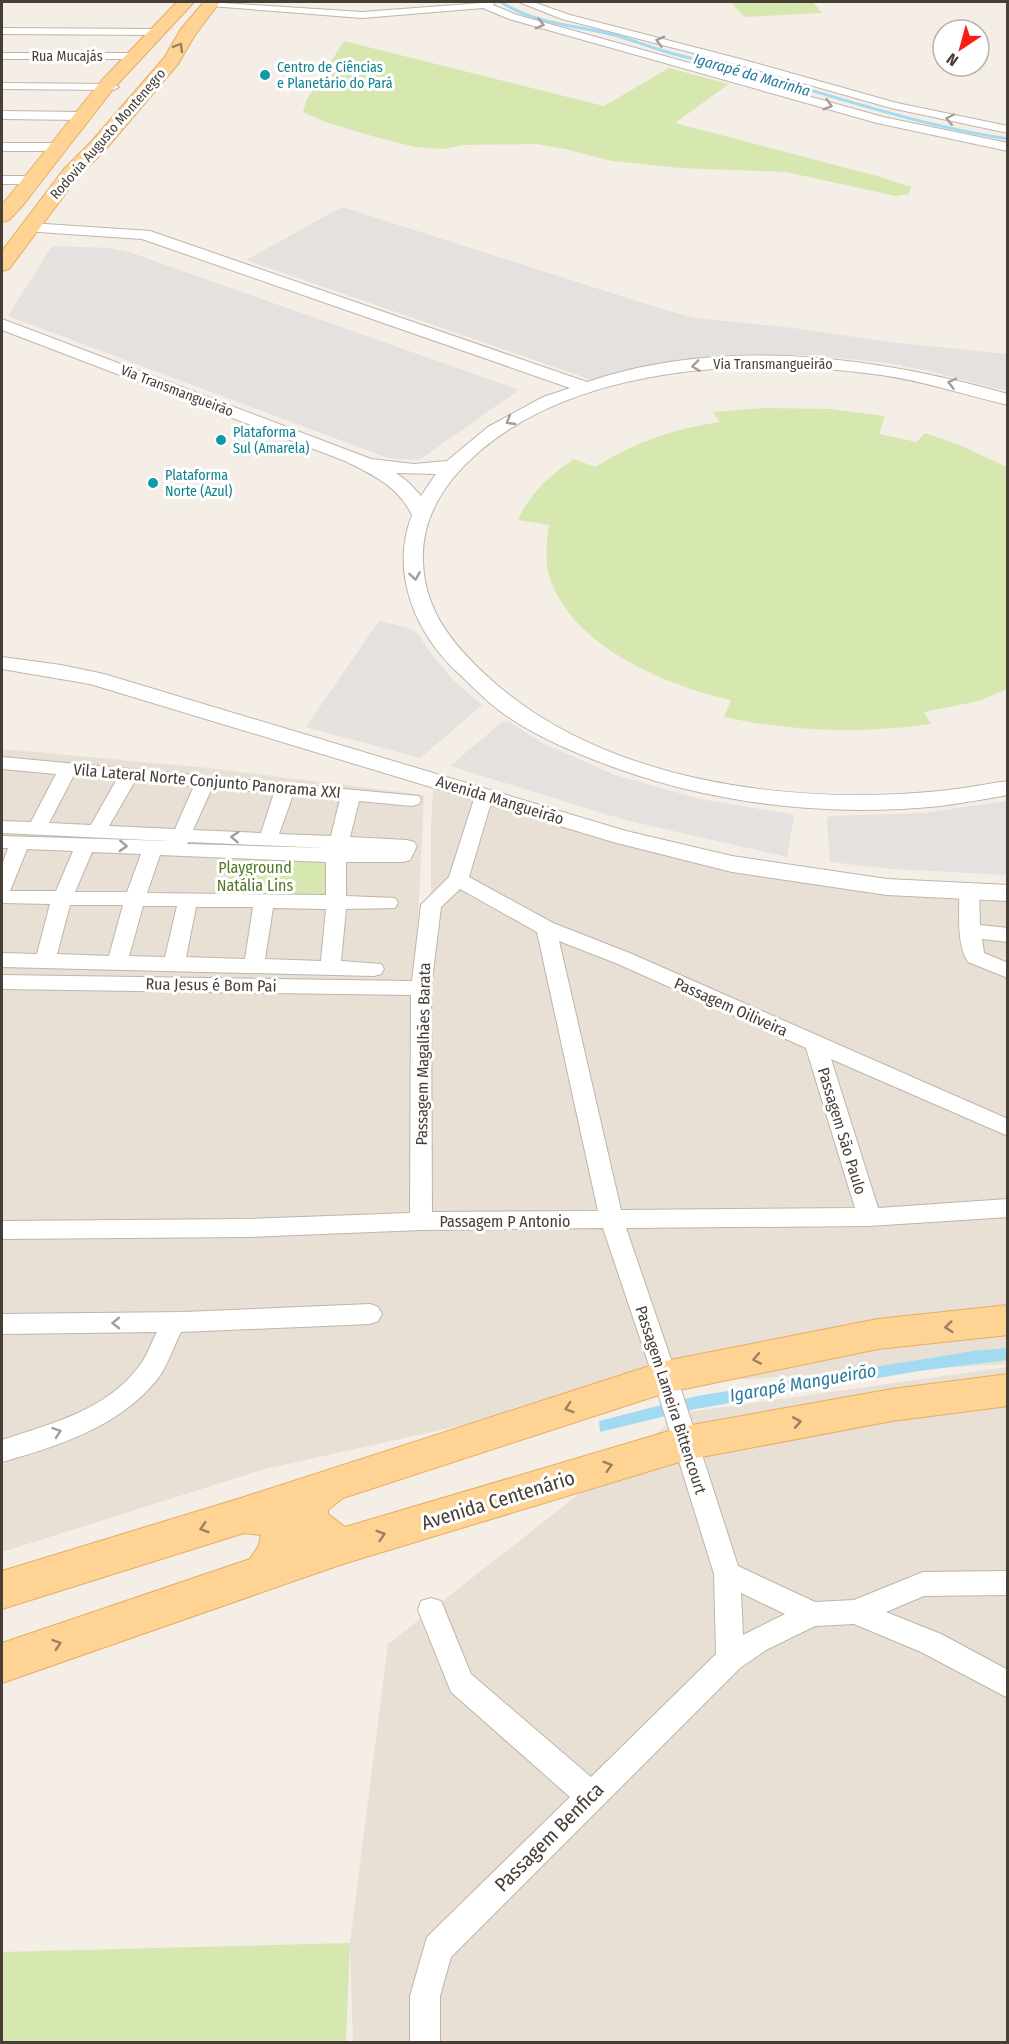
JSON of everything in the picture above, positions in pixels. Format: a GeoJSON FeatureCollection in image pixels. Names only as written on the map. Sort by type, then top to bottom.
{"type":"FeatureCollection","features":[{"type":"Feature","properties":{"kind":"main road","name":"Rodovia Augusto Montenegro"},"geometry":{"type":"LineString","coordinates":[[2,214],[48,164],[87,110],[110,87],[132,56],[159,32],[186,2]]}},
{"type":"Feature","properties":{"kind":"main road","name":"Rodovia Augusto Montenegro"},"geometry":{"type":"LineString","coordinates":[[2,265],[70,173],[98,146],[172,60],[187,33],[211,2]]}},
{"type":"Feature","properties":{"kind":"main road"},"geometry":{"type":"LineString","coordinates":[[110,87],[111,92],[118,94],[145,91]]}},
{"type":"Feature","properties":{"kind":"main road"},"geometry":{"type":"LineString","coordinates":[[87,110],[108,101],[124,103],[98,135],[98,146]]}},
{"type":"Feature","properties":{"kind":"main road"},"geometry":{"type":"LineString","coordinates":[[2,1590],[244,1515],[330,1485],[667,1382],[878,1334],[1008,1320]]}},
{"type":"Feature","properties":{"kind":"main road","name":"Avenida Centenário"},"geometry":{"type":"LineString","coordinates":[[2,1663],[342,1546],[684,1437],[892,1405],[1008,1390]]}},
{"type":"Feature","properties":{"kind":"main road"},"geometry":{"type":"LineString","coordinates":[[330,1485],[311,1500],[307,1514],[311,1526],[323,1536],[342,1546]]}},
{"type":"Feature","properties":{"kind":"main road"},"geometry":{"type":"LineString","coordinates":[[244,1515],[269,1518],[278,1525],[283,1540],[280,1551],[266,1572]]}},
{"type":"Feature","properties":{"kind":"main road"},"geometry":{"type":"LineString","coordinates":[[2,1595],[53,1575]]}},
{"type":"Feature","properties":{"kind":"street"},"geometry":{"type":"LineString","coordinates":[[211,2],[362,15],[485,3],[513,17],[903,126],[1008,147]]}},
{"type":"Feature","properties":{"kind":"street"},"geometry":{"type":"LineString","coordinates":[[256,2],[339,10],[372,10],[472,2]]}},
{"type":"Feature","properties":{"kind":"street"},"geometry":{"type":"LineString","coordinates":[[524,2],[566,17],[740,62],[905,109],[1008,130]]}},
{"type":"Feature","properties":{"kind":"street"},"geometry":{"type":"LineString","coordinates":[[2,31],[159,32]]}},
{"type":"Feature","properties":{"kind":"street","name":"Rua Mucajás"},"geometry":{"type":"LineString","coordinates":[[2,56],[132,56]]}},
{"type":"Feature","properties":{"kind":"street"},"geometry":{"type":"LineString","coordinates":[[687,65],[703,56]]}},
{"type":"Feature","properties":{"kind":"street"},"geometry":{"type":"LineString","coordinates":[[2,86],[110,87]]}},
{"type":"Feature","properties":{"kind":"street"},"geometry":{"type":"LineString","coordinates":[[2,115],[87,110]]}},
{"type":"Feature","properties":{"kind":"street"},"geometry":{"type":"LineString","coordinates":[[2,147],[59,147]]}},
{"type":"Feature","properties":{"kind":"street"},"geometry":{"type":"LineString","coordinates":[[2,180],[33,180]]}},
{"type":"Feature","properties":{"kind":"street"},"geometry":{"type":"LineString","coordinates":[[27,233],[135,243],[577,391]]}},
{"type":"Feature","properties":{"kind":"street","name":"Via Transmangueirão"},"geometry":{"type":"LineString","coordinates":[[2,324],[352,457],[390,477],[406,489],[421,514]]}},
{"type":"Feature","properties":{"kind":"street","name":"Via Transmangueirão"},"geometry":{"type":"LineString","coordinates":[[1008,400],[937,380],[891,371],[797,362],[705,364],[661,370],[577,391],[508,422],[479,441],[452,466],[434,488],[421,514],[413,541],[413,570],[418,595],[428,619],[443,644],[463,668],[488,691],[518,713],[582,747],[635,768],[681,782],[778,800],[880,804],[929,801],[1008,788]]}},
{"type":"Feature","properties":{"kind":"street","name":"Via Transmangueirão"},"geometry":{"type":"LineString","coordinates":[[352,457],[405,469],[438,469],[452,466]]}},
{"type":"Feature","properties":{"kind":"street","name":"Avenida Mangueirão"},"geometry":{"type":"LineString","coordinates":[[2,663],[61,671],[96,679],[621,837],[732,864],[887,887],[1008,893]]}},
{"type":"Feature","properties":{"kind":"street","name":"Vila Lateral Norte Conjunto Panorama XXI"},"geometry":{"type":"LineString","coordinates":[[2,763],[412,800]]}},
{"type":"Feature","properties":{"kind":"street"},"geometry":{"type":"LineString","coordinates":[[37,828],[68,769]]}},
{"type":"Feature","properties":{"kind":"street"},"geometry":{"type":"LineString","coordinates":[[45,961],[63,897],[91,838],[129,774]]}},
{"type":"Feature","properties":{"kind":"street"},"geometry":{"type":"LineString","coordinates":[[178,842],[206,781]]}},
{"type":"Feature","properties":{"kind":"street"},"geometry":{"type":"LineString","coordinates":[[268,839],[285,790]]}},
{"type":"Feature","properties":{"kind":"street"},"geometry":{"type":"LineString","coordinates":[[330,968],[338,850],[351,794]]}},
{"type":"Feature","properties":{"kind":"street"},"geometry":{"type":"LineString","coordinates":[[458,880],[484,796]]}},
{"type":"Feature","properties":{"kind":"street"},"geometry":{"type":"LineString","coordinates":[[2,827],[37,828],[153,848],[178,842],[268,839],[338,850]]}},
{"type":"Feature","properties":{"kind":"street"},"geometry":{"type":"LineString","coordinates":[[2,888],[11,842],[91,838],[338,850]]}},
{"type":"Feature","properties":{"kind":"street"},"geometry":{"type":"LineString","coordinates":[[117,962],[135,898],[153,848]]}},
{"type":"Feature","properties":{"kind":"street","name":"Passagem Oiliveira"},"geometry":{"type":"LineString","coordinates":[[458,880],[546,928],[625,959],[1008,1128]]}},
{"type":"Feature","properties":{"kind":"street","name":"Passagem Magalhães Barata"},"geometry":{"type":"LineString","coordinates":[[421,1221],[421,988],[431,905],[458,880]]}},
{"type":"Feature","properties":{"kind":"street"},"geometry":{"type":"LineString","coordinates":[[969,892],[970,931],[975,957],[1008,971]]}},
{"type":"Feature","properties":{"kind":"street"},"geometry":{"type":"LineString","coordinates":[[2,897],[388,903]]}},
{"type":"Feature","properties":{"kind":"street"},"geometry":{"type":"LineString","coordinates":[[174,964],[188,899]]}},
{"type":"Feature","properties":{"kind":"street"},"geometry":{"type":"LineString","coordinates":[[254,966],[264,900]]}},
{"type":"Feature","properties":{"kind":"street","name":"Passagem Lameira Bittencourt"},"geometry":{"type":"LineString","coordinates":[[546,928],[612,1221],[667,1382],[727,1574]]}},
{"type":"Feature","properties":{"kind":"street"},"geometry":{"type":"LineString","coordinates":[[970,931],[1008,935]]}},
{"type":"Feature","properties":{"kind":"street"},"geometry":{"type":"LineString","coordinates":[[2,960],[374,969]]}},
{"type":"Feature","properties":{"kind":"street","name":"Rua Jesus é Bom Pai"},"geometry":{"type":"LineString","coordinates":[[2,982],[421,988]]}},
{"type":"Feature","properties":{"kind":"street","name":"Passagem São Paulo"},"geometry":{"type":"LineString","coordinates":[[816,1045],[869,1217]]}},
{"type":"Feature","properties":{"kind":"street","name":"Passagem P Antonio"},"geometry":{"type":"LineString","coordinates":[[2,1230],[248,1228],[421,1221],[869,1217],[1008,1208]]}},
{"type":"Feature","properties":{"kind":"street"},"geometry":{"type":"LineString","coordinates":[[2,1324],[174,1322],[370,1314]]}},
{"type":"Feature","properties":{"kind":"street"},"geometry":{"type":"LineString","coordinates":[[2,1451],[81,1424],[118,1402],[148,1373],[174,1322]]}},
{"type":"Feature","properties":{"kind":"street"},"geometry":{"type":"LineString","coordinates":[[730,1659],[727,1574],[813,1614],[855,1612],[923,1584],[1008,1583]]}},
{"type":"Feature","properties":{"kind":"street"},"geometry":{"type":"LineString","coordinates":[[431,1610],[461,1683],[591,1796]]}},
{"type":"Feature","properties":{"kind":"street"},"geometry":{"type":"LineString","coordinates":[[855,1612],[931,1643],[977,1666],[1008,1686]]}},
{"type":"Feature","properties":{"kind":"street","name":"Passagem Benfica"},"geometry":{"type":"LineString","coordinates":[[425,2043],[425,1996],[438,1948],[730,1659],[756,1641],[813,1614]]}},
{"type":"Feature","properties":{"kind":"shaded area"},"geometry":{"type":"Polygon","coordinates":[[[342,207],[695,318],[1007,354],[1007,391],[887,363],[810,355],[690,359],[627,370],[592,380],[246,260],[342,207]]]}},
{"type":"Feature","properties":{"kind":"shaded area"},"geometry":{"type":"Polygon","coordinates":[[[52,246],[110,248],[129,252],[519,390],[419,460],[388,458],[8,316],[52,246]]]}},
{"type":"Feature","properties":{"kind":"shaded area"},"geometry":{"type":"Polygon","coordinates":[[[379,621],[406,627],[418,634],[453,680],[482,705],[420,758],[306,727],[379,621]]]}},
{"type":"Feature","properties":{"kind":"shaded area"},"geometry":{"type":"Polygon","coordinates":[[[508,721],[542,743],[615,775],[700,799],[790,814],[794,816],[787,857],[625,820],[450,766],[502,722],[508,721]]]}},
{"type":"Feature","properties":{"kind":"shaded area"},"geometry":{"type":"Polygon","coordinates":[[[2,749],[209,768],[424,795],[415,982],[2,974],[2,749]]]}},
{"type":"Feature","properties":{"kind":"shaded area"},"geometry":{"type":"Polygon","coordinates":[[[433,790],[628,835],[855,879],[1007,885],[1007,1364],[642,1385],[265,1469],[2,1552],[2,982],[431,993],[433,790]]]}},
{"type":"Feature","properties":{"kind":"shaded area"},"geometry":{"type":"Polygon","coordinates":[[[1007,801],[1007,875],[893,869],[830,862],[827,818],[831,816],[922,813],[1007,801]]]}},
{"type":"Feature","properties":{"kind":"shaded area"},"geometry":{"type":"Polygon","coordinates":[[[1007,1367],[1007,2042],[353,2042],[350,1943],[388,1644],[682,1413],[1007,1367]]]}},
{"type":"Feature","properties":{"kind":"green space"},"geometry":{"type":"Polygon","coordinates":[[[730,2],[813,2],[822,13],[745,17],[730,2]]]}},
{"type":"Feature","properties":{"kind":"green space"},"geometry":{"type":"Polygon","coordinates":[[[344,41],[604,106],[669,68],[729,84],[675,123],[911,187],[909,194],[896,196],[786,172],[681,168],[612,161],[536,144],[463,145],[443,149],[415,147],[372,136],[325,122],[303,112],[306,101],[344,41]]]}},
{"type":"Feature","properties":{"kind":"green space"},"geometry":{"type":"Polygon","coordinates":[[[763,408],[831,409],[885,416],[879,434],[917,442],[925,433],[957,444],[1007,467],[1007,689],[979,701],[924,712],[931,724],[853,730],[776,726],[724,717],[731,700],[706,694],[654,674],[603,646],[582,628],[565,607],[549,577],[546,554],[549,525],[518,520],[528,501],[549,478],[574,459],[595,467],[655,438],[687,428],[720,422],[713,412],[763,408]]]}},
{"type":"Feature","properties":{"kind":"green space","name":"Playground Natália Lins"},"geometry":{"type":"Polygon","coordinates":[[[234,852],[336,856],[335,902],[227,900],[234,852]]]}},
{"type":"Feature","properties":{"kind":"green space"},"geometry":{"type":"Polygon","coordinates":[[[350,1943],[346,2042],[2,2042],[2,1952],[350,1943]]]}},
{"type":"Feature","properties":{"kind":"water","name":"Igarapé Mangueirão"},"geometry":{"type":"Polygon","coordinates":[[[1007,1348],[1007,1360],[919,1371],[695,1409],[600,1432],[599,1421],[697,1396],[973,1351],[1007,1348]]]}},
{"type":"Feature","properties":{"kind":"waterway","name":"Igarapé da Marinha"},"geometry":{"type":"LineString","coordinates":[[501,2],[514,10],[543,20],[618,36],[670,53],[737,69],[908,118],[1008,139]]}},
{"type":"Feature","properties":{"kind":"place","name":"Centro de Ciências e Planetário do Pará"},"geometry":{"type":"Point","coordinates":[265,75]}},
{"type":"Feature","properties":{"kind":"place","name":"Plataforma Sul (Amarela)"},"geometry":{"type":"Point","coordinates":[221,440]}},
{"type":"Feature","properties":{"kind":"place","name":"Plataforma Norte (Azul)"},"geometry":{"type":"Point","coordinates":[153,483]}}]}
